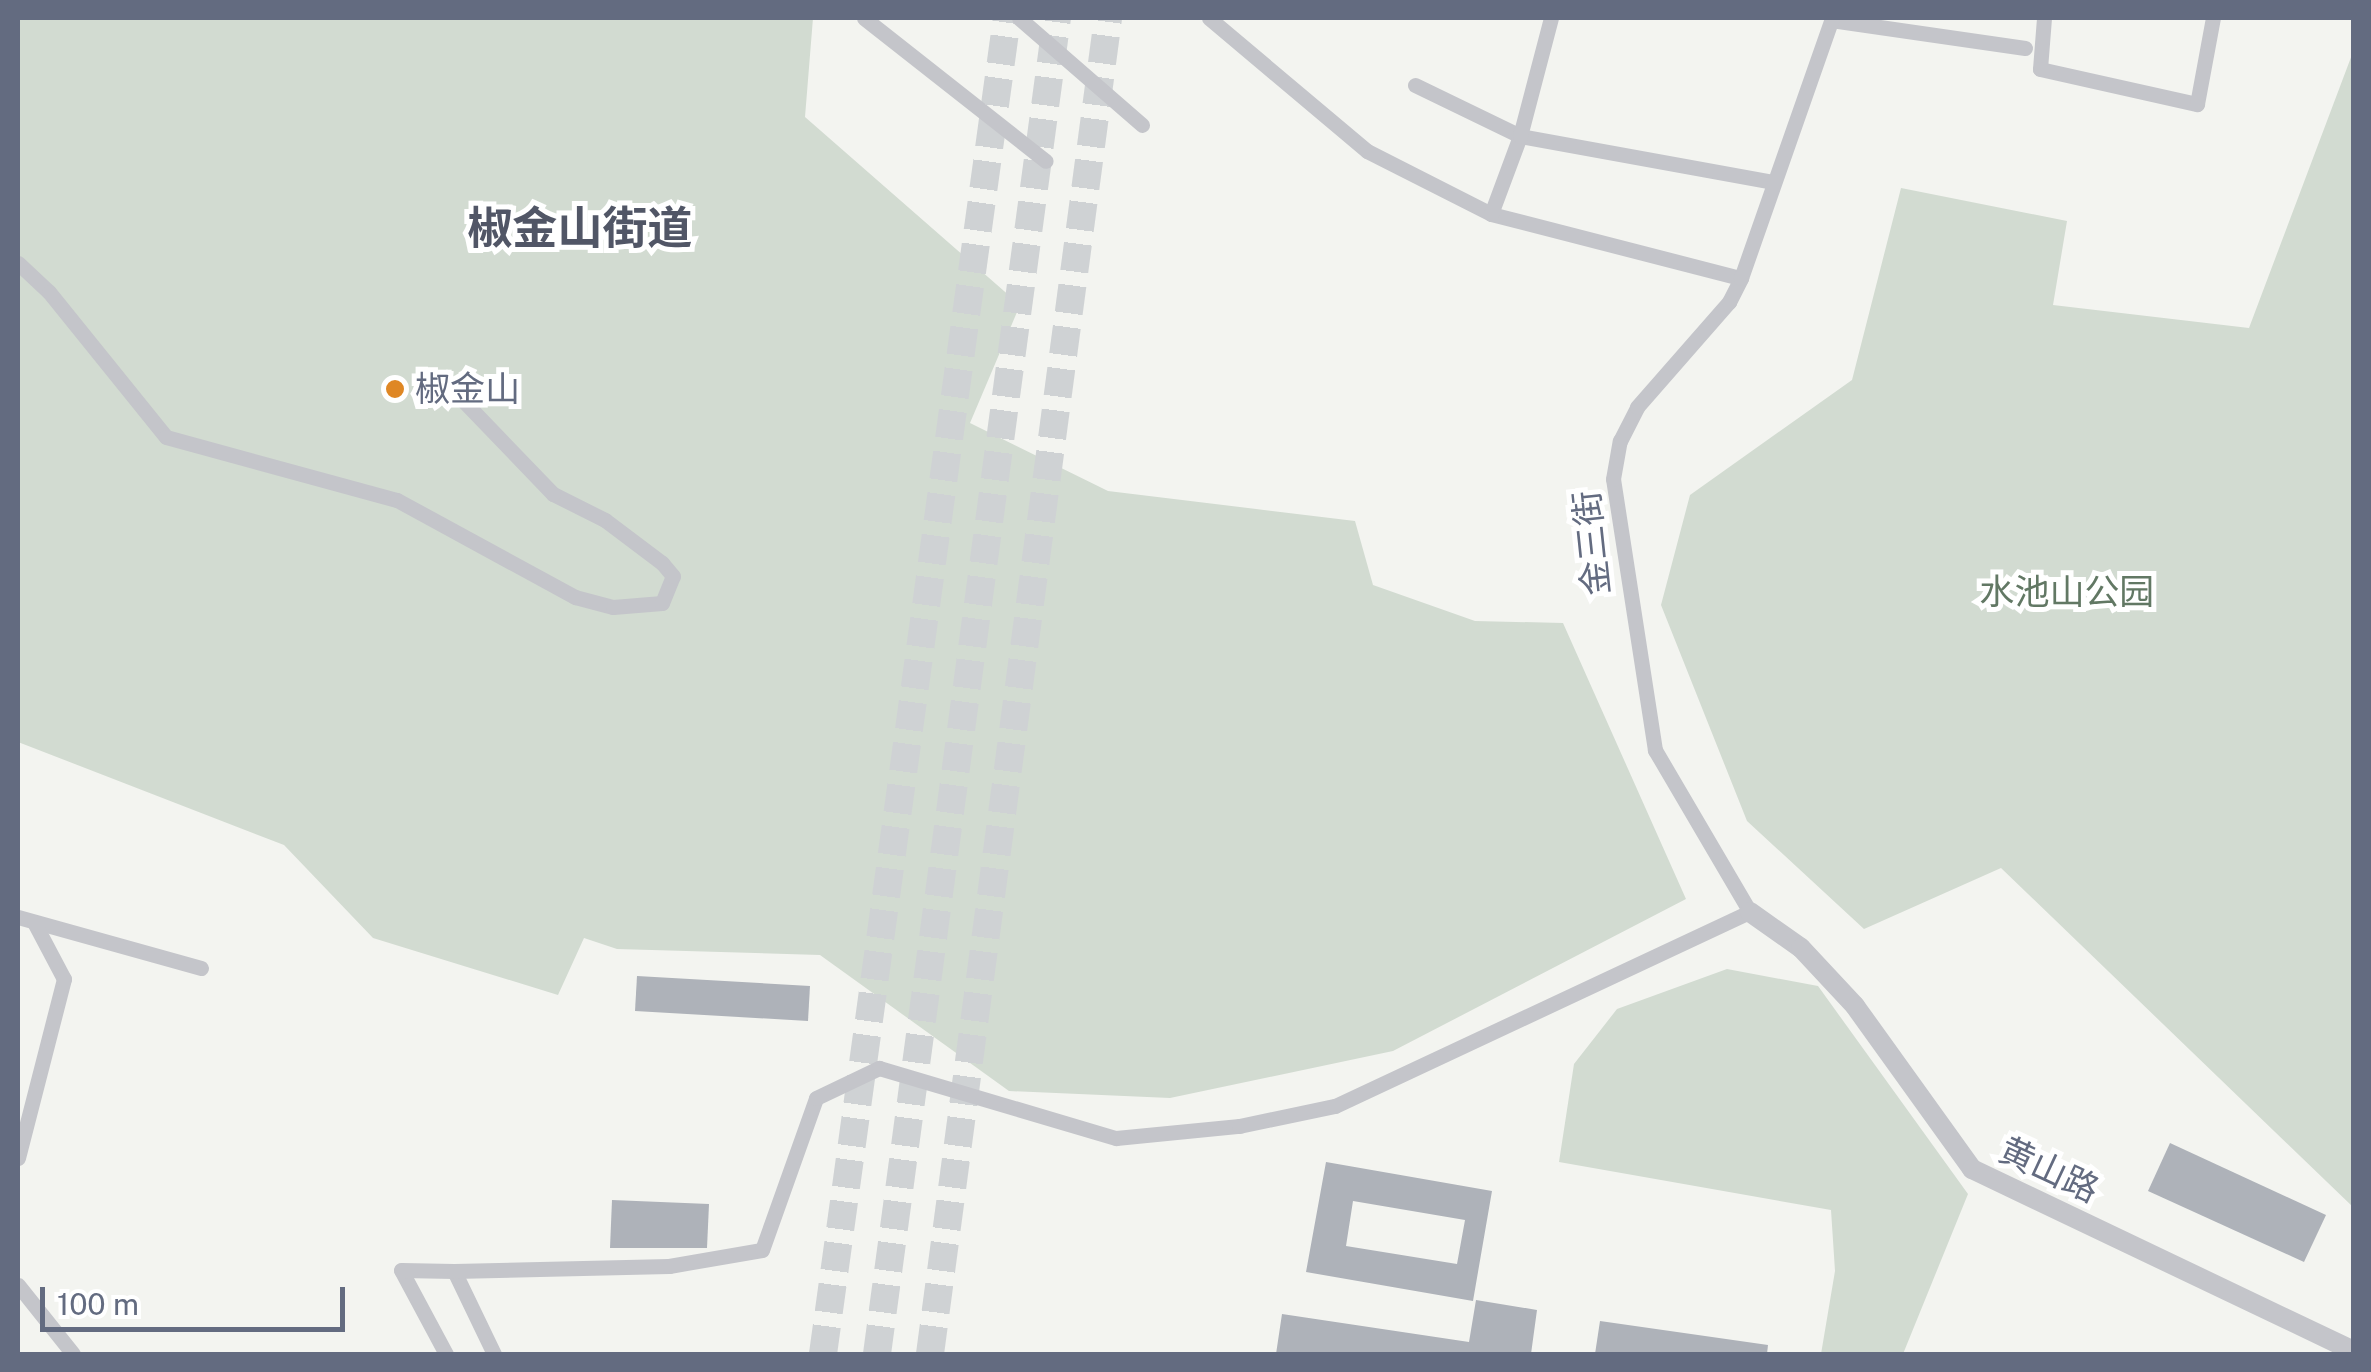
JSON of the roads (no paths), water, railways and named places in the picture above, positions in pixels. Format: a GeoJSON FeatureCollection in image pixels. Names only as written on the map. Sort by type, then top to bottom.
{"type":"FeatureCollection","features":[{"type":"Feature","properties":{"kind":"street"},"geometry":{"type":"LineString","coordinates":[[864,18],[1046,161]]}},
{"type":"Feature","properties":{"kind":"street"},"geometry":{"type":"LineString","coordinates":[[1019,18],[1142,125]]}},
{"type":"Feature","properties":{"kind":"street"},"geometry":{"type":"LineString","coordinates":[[1209,18],[1367,151],[1491,214],[1741,278]]}},
{"type":"Feature","properties":{"kind":"street"},"geometry":{"type":"LineString","coordinates":[[1491,214],[1520,136],[1551,18]]}},
{"type":"Feature","properties":{"kind":"street"},"geometry":{"type":"LineString","coordinates":[[2044,18],[2040,70],[2197,104],[2213,18]]}},
{"type":"Feature","properties":{"kind":"street"},"geometry":{"type":"LineString","coordinates":[[1831,19],[2025,48]]}},
{"type":"Feature","properties":{"kind":"street","name":"金三街"},"geometry":{"type":"LineString","coordinates":[[1750,912],[1655,750],[1613,479],[1620,441],[1636,408],[1729,302],[1741,278],[1831,19]]}},
{"type":"Feature","properties":{"kind":"street"},"geometry":{"type":"LineString","coordinates":[[1415,85],[1520,136],[1774,182]]}},
{"type":"Feature","properties":{"kind":"street"},"geometry":{"type":"LineString","coordinates":[[18,263],[50,292],[166,438],[397,500],[575,597],[612,608],[662,604],[673,576],[662,563],[605,520],[552,494],[447,384]]}},
{"type":"Feature","properties":{"kind":"street"},"geometry":{"type":"LineString","coordinates":[[446,1354],[401,1270],[669,1266],[762,1250],[816,1098],[879,1068],[1116,1138],[1239,1126],[1335,1106],[1750,912]]}},
{"type":"Feature","properties":{"kind":"street","name":"黄山路"},"geometry":{"type":"LineString","coordinates":[[1750,912],[1802,948],[1855,1006],[1972,1170],[2354,1352]]}},
{"type":"Feature","properties":{"kind":"street"},"geometry":{"type":"LineString","coordinates":[[18,917],[200,968]]}},
{"type":"Feature","properties":{"kind":"street"},"geometry":{"type":"LineString","coordinates":[[18,1158],[20,1138],[64,979],[34,922]]}},
{"type":"Feature","properties":{"kind":"street"},"geometry":{"type":"LineString","coordinates":[[454,1271],[494,1354]]}},
{"type":"Feature","properties":{"kind":"street"},"geometry":{"type":"LineString","coordinates":[[18,1284],[73,1354]]}},
{"type":"Feature","properties":{"kind":"tunnel"},"geometry":{"type":"LineString","coordinates":[[823,1354],[1007,18]]}},
{"type":"Feature","properties":{"kind":"tunnel"},"geometry":{"type":"LineString","coordinates":[[877,1354],[1057,18]]}},
{"type":"Feature","properties":{"kind":"tunnel"},"geometry":{"type":"LineString","coordinates":[[930,1354],[1108,18]]}},
{"type":"Feature","properties":{"kind":"place","name":"椒金山"},"geometry":{"type":"Point","coordinates":[395,389]}},
{"type":"Feature","properties":{"kind":"district","name":"椒金山街道"},"geometry":{"type":"Point","coordinates":[580,228]}},
{"type":"Feature","properties":{"kind":"park label","name":"水池山公园"},"geometry":{"type":"Point","coordinates":[2067,592]}}]}
